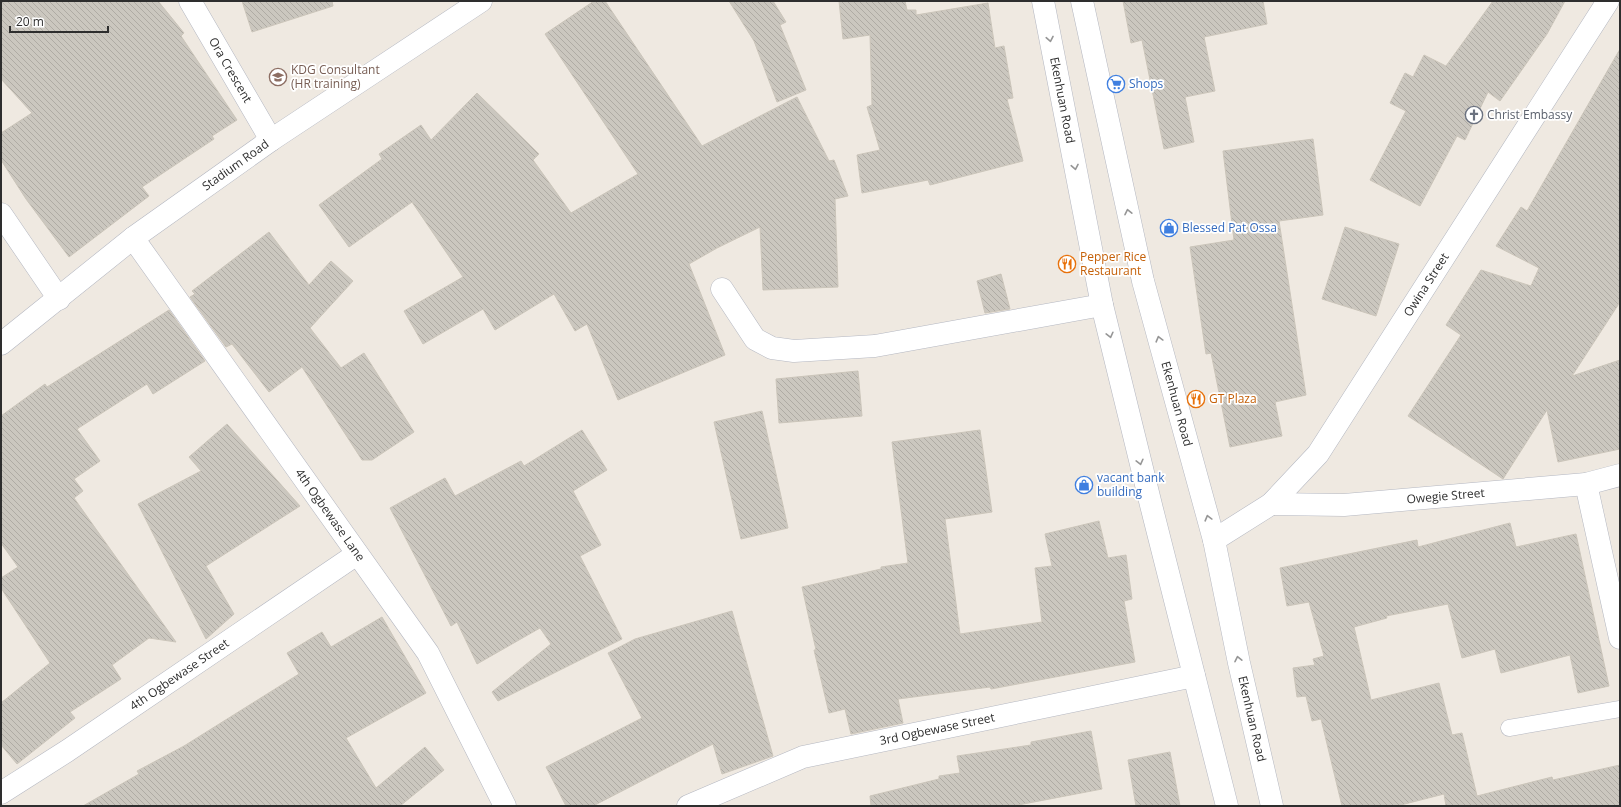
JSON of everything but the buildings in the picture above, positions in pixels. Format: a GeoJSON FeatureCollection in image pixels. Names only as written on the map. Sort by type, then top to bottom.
{"type":"FeatureCollection","features":[{"type":"Feature","properties":{"kind":"street","name":"Ora Crescent"},"geometry":{"type":"LineString","coordinates":[[190,1],[271,140]]}},
{"type":"Feature","properties":{"kind":"street","name":"Stadium Road"},"geometry":{"type":"LineString","coordinates":[[1,344],[59,299],[133,238],[271,140],[480,1]]}},
{"type":"Feature","properties":{"kind":"street","name":"Ekenhuan Road"},"geometry":{"type":"LineString","coordinates":[[1043,1],[1102,305],[1227,806]]}},
{"type":"Feature","properties":{"kind":"street","name":"Ekenhuan Road"},"geometry":{"type":"LineString","coordinates":[[1082,1],[1143,281],[1214,540],[1239,663],[1272,806]]}},
{"type":"Feature","properties":{"kind":"street","name":"Owina Street"},"geometry":{"type":"LineString","coordinates":[[1214,540],[1271,504],[1318,454],[1608,1]]}},
{"type":"Feature","properties":{"kind":"street"},"geometry":{"type":"LineString","coordinates":[[1,214],[59,299]]}},
{"type":"Feature","properties":{"kind":"street","name":"4th Ogbewase Lane"},"geometry":{"type":"LineString","coordinates":[[133,238],[428,653],[505,806]]}},
{"type":"Feature","properties":{"kind":"street"},"geometry":{"type":"LineString","coordinates":[[722,289],[755,339],[772,348],[794,351],[875,346],[1102,305]]}},
{"type":"Feature","properties":{"kind":"street","name":"Owegie Street"},"geometry":{"type":"LineString","coordinates":[[1271,504],[1344,505],[1586,484],[1620,476]]}},
{"type":"Feature","properties":{"kind":"street"},"geometry":{"type":"LineString","coordinates":[[1586,484],[1620,638]]}},
{"type":"Feature","properties":{"kind":"street","name":"4th Ogbewase Street"},"geometry":{"type":"LineString","coordinates":[[1,793],[67,751],[357,554]]}},
{"type":"Feature","properties":{"kind":"street","name":"3rd Ogbewase Street"},"geometry":{"type":"LineString","coordinates":[[688,806],[803,757],[1194,676]]}},
{"type":"Feature","properties":{"kind":"lane"},"geometry":{"type":"LineString","coordinates":[[1509,728],[1620,709]]}},
{"type":"Feature","properties":{"kind":"place","name":"KDG Consultant (HR training)"},"geometry":{"type":"Point","coordinates":[278,77]}},
{"type":"Feature","properties":{"kind":"place","name":"Shops"},"geometry":{"type":"Point","coordinates":[1116,84]}},
{"type":"Feature","properties":{"kind":"place","name":"Christ Embassy"},"geometry":{"type":"Point","coordinates":[1474,115]}},
{"type":"Feature","properties":{"kind":"place","name":"Blessed Pat Ossa"},"geometry":{"type":"Point","coordinates":[1169,228]}},
{"type":"Feature","properties":{"kind":"place","name":"Pepper Rice Restaurant"},"geometry":{"type":"Point","coordinates":[1067,264]}},
{"type":"Feature","properties":{"kind":"place","name":"GT Plaza"},"geometry":{"type":"Point","coordinates":[1196,399]}},
{"type":"Feature","properties":{"kind":"place","name":"vacant bank building"},"geometry":{"type":"Point","coordinates":[1084,485]}}]}
